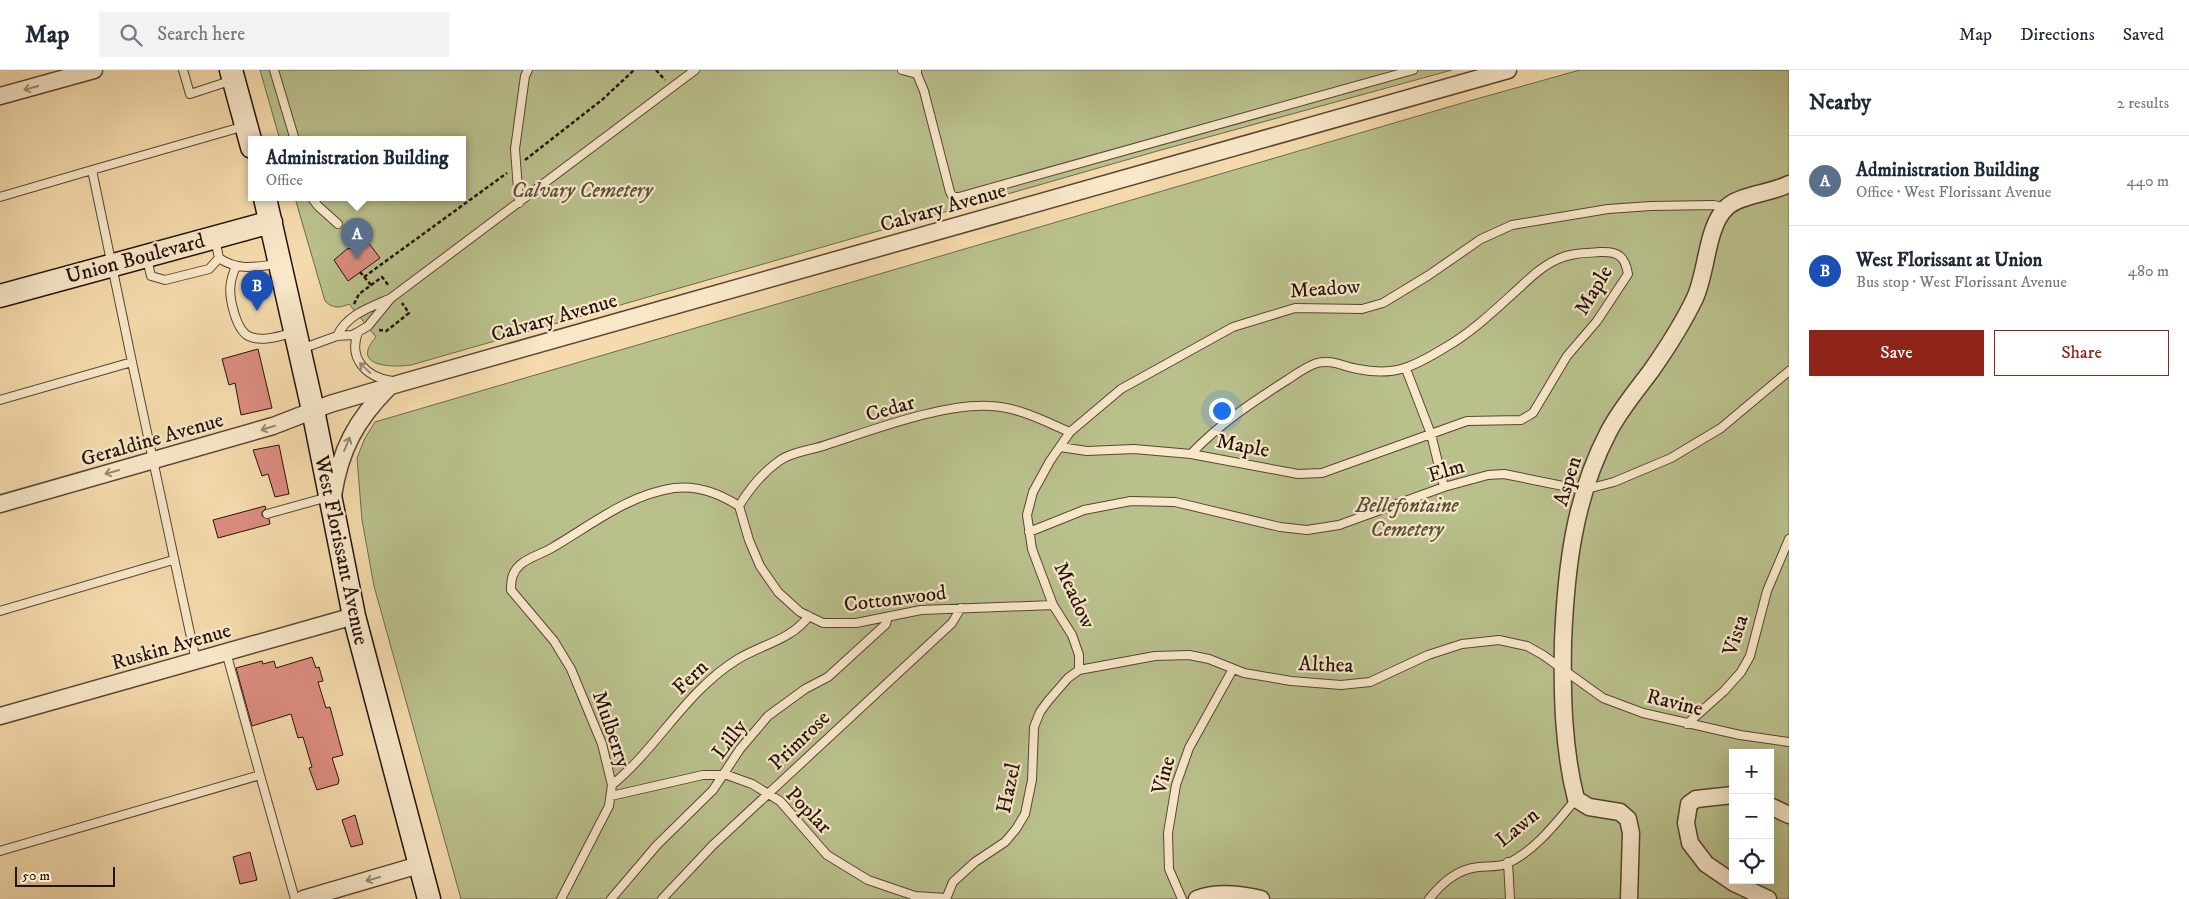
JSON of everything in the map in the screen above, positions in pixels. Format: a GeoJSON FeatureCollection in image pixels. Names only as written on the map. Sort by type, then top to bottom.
{"type":"FeatureCollection","features":[{"type":"Feature","properties":{"kind":"main road"},"geometry":{"type":"LineString","coordinates":[[233,75],[249,136]]}},
{"type":"Feature","properties":{"kind":"main road","name":"West Florissant Avenue"},"geometry":{"type":"LineString","coordinates":[[266,201],[314,410],[330,502],[354,616],[429,899]]}},
{"type":"Feature","properties":{"kind":"main road","name":"Union Boulevard"},"geometry":{"type":"LineString","coordinates":[[0,296],[214,236],[271,222]]}},
{"type":"Feature","properties":{"kind":"street"},"geometry":{"type":"LineString","coordinates":[[0,96],[94,70]]}},
{"type":"Feature","properties":{"kind":"street","name":"Calvary Avenue"},"geometry":{"type":"LineString","coordinates":[[314,410],[396,384],[1508,70]]}},
{"type":"Feature","properties":{"kind":"street"},"geometry":{"type":"LineString","coordinates":[[1726,208],[1737,201],[1789,184]]}},
{"type":"Feature","properties":{"kind":"street","name":"Aspen"},"geometry":{"type":"LineString","coordinates":[[1576,799],[1568,755],[1562,669],[1565,601],[1570,553],[1583,490],[1596,456],[1609,430],[1676,334],[1696,298],[1714,228],[1726,208]]}},
{"type":"Feature","properties":{"kind":"street"},"geometry":{"type":"LineString","coordinates":[[330,502],[340,464],[351,435],[368,409],[396,384]]}},
{"type":"Feature","properties":{"kind":"street","name":"Geraldine Avenue"},"geometry":{"type":"LineString","coordinates":[[0,504],[273,426],[314,410]]}},
{"type":"Feature","properties":{"kind":"street","name":"Ruskin Avenue"},"geometry":{"type":"LineString","coordinates":[[0,716],[354,616]]}},
{"type":"Feature","properties":{"kind":"street"},"geometry":{"type":"LineString","coordinates":[[1729,795],[1696,799],[1689,804],[1686,823],[1690,843],[1706,864],[1734,883],[1768,899]]}},
{"type":"Feature","properties":{"kind":"street"},"geometry":{"type":"LineString","coordinates":[[1576,799],[1590,807],[1620,812],[1628,819],[1632,833],[1628,899]]}},
{"type":"Feature","properties":{"kind":"street"},"geometry":{"type":"LineString","coordinates":[[1774,808],[1789,814]]}},
{"type":"Feature","properties":{"kind":"street"},"geometry":{"type":"LineString","coordinates":[[303,899],[420,865]]}},
{"type":"Feature","properties":{"kind":"street"},"geometry":{"type":"LineString","coordinates":[[1196,899],[1222,894],[1246,895],[1261,899]]}},
{"type":"Feature","properties":{"kind":"lane"},"geometry":{"type":"LineString","coordinates":[[182,70],[190,94],[233,75]]}},
{"type":"Feature","properties":{"kind":"lane"},"geometry":{"type":"LineString","coordinates":[[274,70],[294,136]]}},
{"type":"Feature","properties":{"kind":"lane"},"geometry":{"type":"LineString","coordinates":[[337,336],[341,328],[352,317],[391,298],[695,70]]}},
{"type":"Feature","properties":{"kind":"lane"},"geometry":{"type":"LineString","coordinates":[[902,70],[917,72],[924,91],[950,192],[953,197],[959,198],[1412,70]]}},
{"type":"Feature","properties":{"kind":"lane"},"geometry":{"type":"LineString","coordinates":[[519,203],[515,149],[525,72]]}},
{"type":"Feature","properties":{"kind":"lane"},"geometry":{"type":"LineString","coordinates":[[0,197],[247,126]]}},
{"type":"Feature","properties":{"kind":"lane"},"geometry":{"type":"LineString","coordinates":[[92,170],[154,460],[173,560],[196,661]]}},
{"type":"Feature","properties":{"kind":"lane"},"geometry":{"type":"LineString","coordinates":[[314,201],[338,224]]}},
{"type":"Feature","properties":{"kind":"lane","name":"Meadow"},"geometry":{"type":"LineString","coordinates":[[1079,670],[1078,655],[1072,635],[1053,605],[1032,549],[1027,515],[1033,492],[1070,432],[1121,389],[1233,327],[1295,308],[1362,309],[1383,303],[1429,275],[1481,239],[1512,225],[1608,209],[1714,205],[1726,208]]}},
{"type":"Feature","properties":{"kind":"lane"},"geometry":{"type":"LineString","coordinates":[[214,236],[219,258],[229,265],[243,268],[280,264]]}},
{"type":"Feature","properties":{"kind":"lane","name":"Maple"},"geometry":{"type":"LineString","coordinates":[[1060,447],[1087,451],[1134,449],[1192,454],[1298,474],[1322,473],[1467,422],[1521,420],[1533,413],[1567,356],[1597,321],[1628,274],[1626,261],[1619,255],[1605,252],[1577,254],[1557,259],[1536,272],[1485,319],[1448,346],[1406,369],[1382,373],[1356,369],[1337,362],[1317,363],[1263,395],[1204,440],[1192,454]]}},
{"type":"Feature","properties":{"kind":"lane"},"geometry":{"type":"LineString","coordinates":[[146,255],[151,276],[166,280],[209,269],[219,258]]}},
{"type":"Feature","properties":{"kind":"lane"},"geometry":{"type":"LineString","coordinates":[[236,266],[230,283],[236,320],[242,332],[250,337],[298,341],[352,335],[368,326],[391,298]]}},
{"type":"Feature","properties":{"kind":"lane"},"geometry":{"type":"LineString","coordinates":[[358,332],[354,350],[360,365],[376,377],[396,384]]}},
{"type":"Feature","properties":{"kind":"lane"},"geometry":{"type":"LineString","coordinates":[[0,400],[132,362]]}},
{"type":"Feature","properties":{"kind":"lane"},"geometry":{"type":"LineString","coordinates":[[1406,369],[1431,434],[1444,487]]}},
{"type":"Feature","properties":{"kind":"lane","name":"Elm"},"geometry":{"type":"LineString","coordinates":[[1029,532],[1084,510],[1131,501],[1175,502],[1280,527],[1307,530],[1339,525],[1444,487],[1488,475],[1504,474],[1583,490],[1614,482],[1671,458],[1722,428],[1789,371]]}},
{"type":"Feature","properties":{"kind":"lane","name":"Cedar"},"geometry":{"type":"LineString","coordinates":[[739,506],[764,472],[781,459],[877,429],[954,408],[992,406],[1028,414],[1070,432]]}},
{"type":"Feature","properties":{"kind":"lane","name":"Mulberry"},"geometry":{"type":"LineString","coordinates":[[561,899],[609,806],[612,785],[602,744],[571,669],[554,641],[511,590],[514,572],[520,564],[548,550],[631,500],[651,494],[674,488],[697,488],[720,494],[739,506]]}},
{"type":"Feature","properties":{"kind":"lane"},"geometry":{"type":"LineString","coordinates":[[267,514],[330,502]]}},
{"type":"Feature","properties":{"kind":"lane","name":"Cottonwood"},"geometry":{"type":"LineString","coordinates":[[739,506],[749,540],[760,566],[778,592],[800,612],[823,623],[856,623],[921,610],[1053,605]]}},
{"type":"Feature","properties":{"kind":"lane","name":"Vista"},"geometry":{"type":"LineString","coordinates":[[1687,724],[1724,691],[1741,672],[1750,656],[1767,591],[1789,540]]}},
{"type":"Feature","properties":{"kind":"lane"},"geometry":{"type":"LineString","coordinates":[[0,610],[173,560]]}},
{"type":"Feature","properties":{"kind":"lane","name":"Primrose"},"geometry":{"type":"LineString","coordinates":[[662,899],[713,845],[952,623],[961,608]]}},
{"type":"Feature","properties":{"kind":"lane","name":"Fern"},"geometry":{"type":"LineString","coordinates":[[612,785],[632,768],[707,680],[740,658],[774,643],[801,627],[809,616]]}},
{"type":"Feature","properties":{"kind":"lane","name":"Lilly"},"geometry":{"type":"LineString","coordinates":[[611,899],[657,845],[713,790],[740,749],[768,716],[805,689],[828,677],[886,624],[888,617]]}},
{"type":"Feature","properties":{"kind":"lane","name":"Althea"},"geometry":{"type":"LineString","coordinates":[[1079,670],[1155,656],[1189,655],[1209,659],[1244,673],[1291,682],[1341,685],[1370,682],[1428,655],[1462,644],[1498,640],[1527,646],[1562,669]]}},
{"type":"Feature","properties":{"kind":"lane"},"geometry":{"type":"LineString","coordinates":[[226,652],[295,899]]}},
{"type":"Feature","properties":{"kind":"lane","name":"Vine"},"geometry":{"type":"LineString","coordinates":[[1182,899],[1168,869],[1168,833],[1176,786],[1189,748],[1233,669]]}},
{"type":"Feature","properties":{"kind":"lane","name":"Ravine"},"geometry":{"type":"LineString","coordinates":[[1562,669],[1603,698],[1642,714],[1789,742]]}},
{"type":"Feature","properties":{"kind":"lane","name":"Hazel"},"geometry":{"type":"LineString","coordinates":[[946,899],[953,882],[975,862],[1005,842],[1016,829],[1024,814],[1032,780],[1034,727],[1040,712],[1068,678],[1079,670]]}},
{"type":"Feature","properties":{"kind":"lane","name":"Poplar"},"geometry":{"type":"LineString","coordinates":[[610,796],[703,774],[723,775],[752,784],[786,806],[827,855],[868,880],[915,896],[946,899]]}},
{"type":"Feature","properties":{"kind":"lane"},"geometry":{"type":"LineString","coordinates":[[0,851],[260,775]]}},
{"type":"Feature","properties":{"kind":"lane","name":"Lawn"},"geometry":{"type":"LineString","coordinates":[[1428,899],[1447,878],[1473,868],[1504,865],[1525,853],[1576,799]]}},
{"type":"Feature","properties":{"kind":"lane"},"geometry":{"type":"LineString","coordinates":[[1508,862],[1510,899]]}},
{"type":"Feature","properties":{"kind":"path"},"geometry":{"type":"LineString","coordinates":[[364,277],[515,167],[603,99],[634,70]]}},
{"type":"Feature","properties":{"kind":"path"},"geometry":{"type":"LineString","coordinates":[[360,272],[371,285]]}},
{"type":"Feature","properties":{"kind":"green space","name":"Calvary Cemetery"},"geometry":{"type":"Polygon","coordinates":[[[260,70],[1452,70],[1161,150],[411,365],[402,366],[384,365],[370,359],[368,354],[369,347],[376,337],[349,304],[337,307],[325,301],[296,201],[466,201],[466,136],[279,136],[260,70]]]}},
{"type":"Feature","properties":{"kind":"green space","name":"Bellefontaine Cemetery"},"geometry":{"type":"Polygon","coordinates":[[[1580,70],[1789,70],[1789,899],[461,899],[374,586],[362,520],[357,458],[365,438],[375,422],[1580,70]]]}},
{"type":"Feature","properties":{"kind":"building"},"geometry":{"type":"Polygon","coordinates":[[[365,238],[380,258],[348,281],[334,260],[365,238]]]}},
{"type":"Feature","properties":{"kind":"building"},"geometry":{"type":"Polygon","coordinates":[[[258,349],[272,408],[241,415],[235,383],[229,385],[222,359],[258,349]]]}},
{"type":"Feature","properties":{"kind":"building"},"geometry":{"type":"Polygon","coordinates":[[[279,445],[289,494],[275,497],[268,474],[262,476],[253,450],[279,445]]]}},
{"type":"Feature","properties":{"kind":"building"},"geometry":{"type":"Polygon","coordinates":[[[265,506],[266,508],[262,512],[262,516],[269,519],[270,524],[218,538],[213,520],[265,506]]]}},
{"type":"Feature","properties":{"kind":"building"},"geometry":{"type":"Polygon","coordinates":[[[312,657],[316,668],[319,667],[323,681],[318,682],[326,708],[330,707],[343,755],[332,758],[339,780],[338,784],[317,790],[309,768],[312,767],[303,737],[298,738],[291,714],[252,726],[236,668],[262,661],[263,664],[274,661],[276,668],[312,657]]]}},
{"type":"Feature","properties":{"kind":"building"},"geometry":{"type":"Polygon","coordinates":[[[355,815],[363,844],[351,847],[342,820],[355,815]]]}},
{"type":"Feature","properties":{"kind":"building"},"geometry":{"type":"Polygon","coordinates":[[[250,852],[257,880],[240,884],[233,857],[250,852]]]}},
{"type":"Feature","properties":{"kind":"place","name":"Administration Building"},"geometry":{"type":"Point","coordinates":[357,259]}},
{"type":"Feature","properties":{"kind":"place","name":"West Florissant at Union"},"geometry":{"type":"Point","coordinates":[257,311]}}]}
